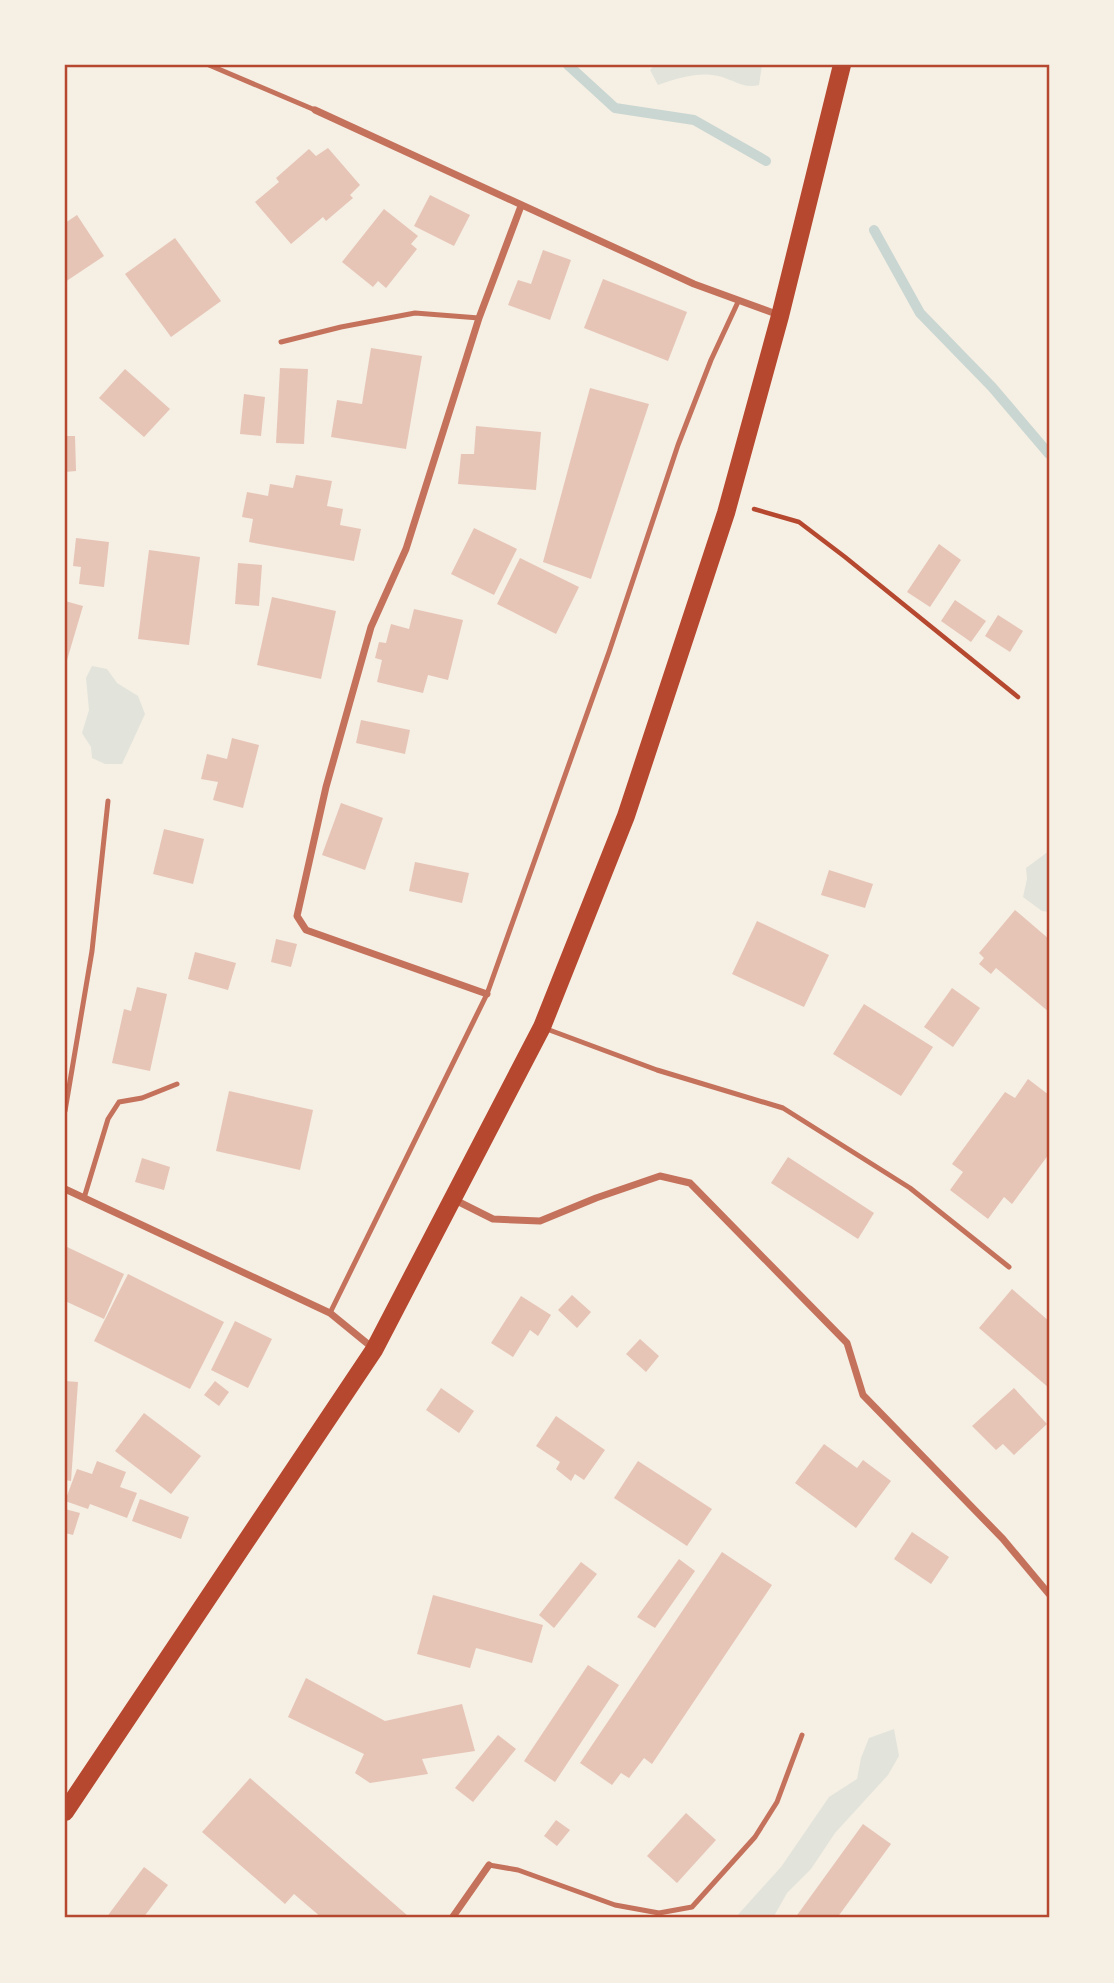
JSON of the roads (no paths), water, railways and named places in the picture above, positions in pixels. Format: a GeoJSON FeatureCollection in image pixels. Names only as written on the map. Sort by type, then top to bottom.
{"type":"FeatureCollection","features":[{"type":"Feature","properties":{"kind":"main road"},"geometry":{"type":"LineString","coordinates":[[65,1812],[374,1350],[541,1027],[626,816],[729,502],[780,316],[842,65]]}},
{"type":"Feature","properties":{"kind":"street"},"geometry":{"type":"LineString","coordinates":[[315,110],[694,284],[780,316]]}},
{"type":"Feature","properties":{"kind":"street"},"geometry":{"type":"LineString","coordinates":[[487,994],[306,930],[297,916],[326,787],[371,627],[406,549],[479,318],[521,206]]}},
{"type":"Feature","properties":{"kind":"street"},"geometry":{"type":"LineString","coordinates":[[453,1199],[493,1219],[540,1221],[660,1176],[690,1183],[847,1343],[863,1395],[1003,1539],[1049,1594]]}},
{"type":"Feature","properties":{"kind":"street"},"geometry":{"type":"LineString","coordinates":[[65,1189],[330,1313],[374,1350]]}},
{"type":"Feature","properties":{"kind":"street"},"geometry":{"type":"LineString","coordinates":[[452,1918],[489,1865]]}},
{"type":"Feature","properties":{"kind":"lane"},"geometry":{"type":"LineString","coordinates":[[209,65],[315,110]]}},
{"type":"Feature","properties":{"kind":"lane"},"geometry":{"type":"LineString","coordinates":[[330,1313],[487,994],[609,652],[678,444],[710,360],[738,302]]}},
{"type":"Feature","properties":{"kind":"lane"},"geometry":{"type":"LineString","coordinates":[[281,342],[415,313],[479,318]]}},
{"type":"Feature","properties":{"kind":"lane"},"geometry":{"type":"LineString","coordinates":[[65,1111],[92,951],[108,801]]}},
{"type":"Feature","properties":{"kind":"lane"},"geometry":{"type":"LineString","coordinates":[[541,1027],[657,1070],[783,1108],[910,1188],[1009,1267]]}},
{"type":"Feature","properties":{"kind":"lane"},"geometry":{"type":"LineString","coordinates":[[84,1198],[108,1119],[119,1102],[142,1098],[177,1084]]}},
{"type":"Feature","properties":{"kind":"lane"},"geometry":{"type":"LineString","coordinates":[[489,1865],[517,1870],[615,1905],[659,1913],[692,1907],[755,1837],[777,1802],[802,1735]]}},
{"type":"Feature","properties":{"kind":"waterway"},"geometry":{"type":"LineString","coordinates":[[568,65],[615,108],[694,120],[766,161]]}},
{"type":"Feature","properties":{"kind":"waterway"},"geometry":{"type":"LineString","coordinates":[[874,230],[920,313],[992,387],[1049,454]]}}]}
